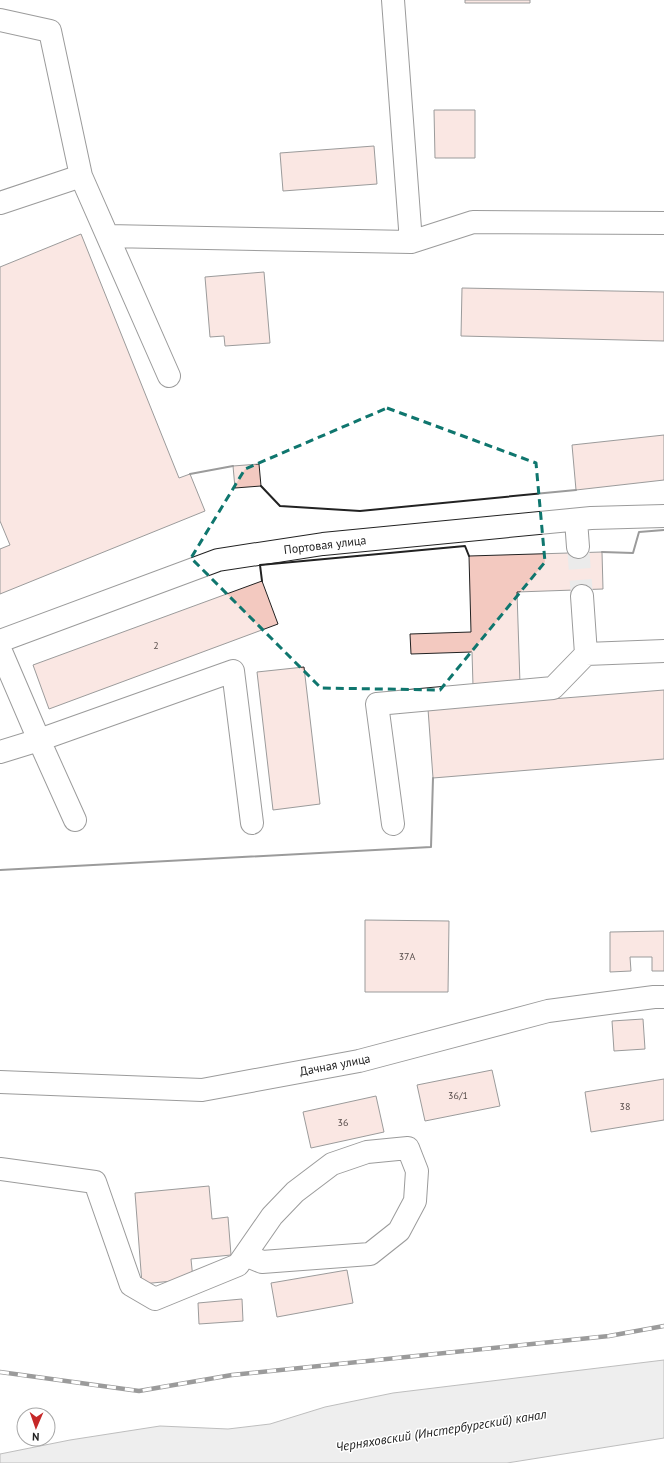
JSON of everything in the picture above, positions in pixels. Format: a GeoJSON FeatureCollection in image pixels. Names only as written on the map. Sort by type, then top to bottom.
{"type":"FeatureCollection","features":[{"type":"Feature","properties":{"kind":"street"},"geometry":{"type":"LineString","coordinates":[[392,0],[411,242]]}},
{"type":"Feature","properties":{"kind":"street"},"geometry":{"type":"LineString","coordinates":[[0,20],[50,32],[81,176],[169,376]]}},
{"type":"Feature","properties":{"kind":"street"},"geometry":{"type":"LineString","coordinates":[[0,203],[81,176]]}},
{"type":"Feature","properties":{"kind":"street"},"geometry":{"type":"LineString","coordinates":[[108,236],[411,242],[473,222],[664,224]]}},
{"type":"Feature","properties":{"kind":"street","name":"Портовая улица"},"geometry":{"type":"LineString","coordinates":[[0,641],[218,560],[323,544],[590,518],[664,516]]}},
{"type":"Feature","properties":{"kind":"street"},"geometry":{"type":"LineString","coordinates":[[576,520],[578,547]]}},
{"type":"Feature","properties":{"kind":"street"},"geometry":{"type":"LineString","coordinates":[[582,596],[586,654]]}},
{"type":"Feature","properties":{"kind":"street"},"geometry":{"type":"LineString","coordinates":[[0,649],[75,820]]}},
{"type":"Feature","properties":{"kind":"street"},"geometry":{"type":"LineString","coordinates":[[393,824],[376,704],[553,688],[586,654],[664,651]]}},
{"type":"Feature","properties":{"kind":"street"},"geometry":{"type":"LineString","coordinates":[[0,752],[39,740],[233,671],[252,823]]}},
{"type":"Feature","properties":{"kind":"street","name":"Дачная улица"},"geometry":{"type":"LineString","coordinates":[[0,1082],[202,1090],[359,1061],[548,1010],[654,996],[664,997]]}},
{"type":"Feature","properties":{"kind":"street"},"geometry":{"type":"LineString","coordinates":[[0,1169],[95,1182],[131,1285],[155,1299],[238,1265],[272,1216],[295,1192],[332,1164],[367,1152],[408,1148],[417,1172],[415,1202],[399,1231],[370,1254],[262,1262],[245,1255]]}},
{"type":"Feature","properties":{"kind":"highlighted area"},"geometry":{"type":"Polygon","coordinates":[[[387,408],[536,463],[545,562],[440,690],[321,688],[191,558],[245,469],[387,408]]]}},
{"type":"Feature","properties":{"kind":"water","name":"Черняховский (Инстербургский) канал"},"geometry":{"type":"Polygon","coordinates":[[[664,1360],[664,1438],[507,1463],[0,1463],[0,1454],[35,1447],[56,1447],[56,1443],[70,1440],[160,1426],[228,1429],[270,1424],[325,1407],[393,1393],[664,1360]]]}},
{"type":"Feature","properties":{"kind":"building"},"geometry":{"type":"Polygon","coordinates":[[[465,0],[530,0],[530,3],[465,3],[465,0]]]}},
{"type":"Feature","properties":{"kind":"building"},"geometry":{"type":"Polygon","coordinates":[[[434,110],[475,110],[475,158],[435,158],[434,110]]]}},
{"type":"Feature","properties":{"kind":"building"},"geometry":{"type":"Polygon","coordinates":[[[374,146],[377,184],[283,191],[280,153],[374,146]]]}},
{"type":"Feature","properties":{"kind":"building"},"geometry":{"type":"Polygon","coordinates":[[[81,234],[179,478],[190,474],[205,511],[0,594],[0,549],[10,545],[0,521],[0,267],[81,234]]]}},
{"type":"Feature","properties":{"kind":"building"},"geometry":{"type":"Polygon","coordinates":[[[264,272],[270,343],[225,346],[224,336],[210,337],[205,277],[264,272]]]}},
{"type":"Feature","properties":{"kind":"building"},"geometry":{"type":"Polygon","coordinates":[[[462,288],[664,292],[664,341],[461,336],[462,288]]]}},
{"type":"Feature","properties":{"kind":"building"},"geometry":{"type":"Polygon","coordinates":[[[664,435],[664,480],[576,490],[572,445],[664,435]]]}},
{"type":"Feature","properties":{"kind":"building"},"geometry":{"type":"Polygon","coordinates":[[[259,464],[261,486],[235,488],[233,466],[259,464]]]}},
{"type":"Feature","properties":{"kind":"building"},"geometry":{"type":"Polygon","coordinates":[[[602,552],[603,589],[517,592],[520,684],[473,686],[472,652],[411,654],[410,634],[471,632],[469,556],[602,552]]]}},
{"type":"Feature","properties":{"kind":"building"},"geometry":{"type":"Polygon","coordinates":[[[262,581],[278,624],[49,709],[33,665],[262,581]]]}},
{"type":"Feature","properties":{"kind":"building"},"geometry":{"type":"Polygon","coordinates":[[[304,667],[320,804],[273,810],[257,672],[304,667]]]}},
{"type":"Feature","properties":{"kind":"building"},"geometry":{"type":"Polygon","coordinates":[[[664,690],[664,759],[433,778],[428,709],[664,690]]]}},
{"type":"Feature","properties":{"kind":"building"},"geometry":{"type":"Polygon","coordinates":[[[365,920],[449,921],[448,992],[365,992],[365,920]]]}},
{"type":"Feature","properties":{"kind":"building"},"geometry":{"type":"Polygon","coordinates":[[[664,931],[664,971],[652,971],[652,957],[630,957],[631,971],[610,972],[610,932],[664,931]]]}},
{"type":"Feature","properties":{"kind":"building"},"geometry":{"type":"Polygon","coordinates":[[[643,1019],[645,1049],[614,1051],[612,1021],[643,1019]]]}},
{"type":"Feature","properties":{"kind":"building"},"geometry":{"type":"Polygon","coordinates":[[[492,1070],[500,1106],[425,1121],[417,1085],[492,1070]]]}},
{"type":"Feature","properties":{"kind":"building"},"geometry":{"type":"Polygon","coordinates":[[[664,1079],[664,1120],[591,1132],[585,1092],[664,1079]]]}},
{"type":"Feature","properties":{"kind":"building"},"geometry":{"type":"Polygon","coordinates":[[[376,1096],[384,1132],[311,1148],[303,1112],[376,1096]]]}},
{"type":"Feature","properties":{"kind":"building"},"geometry":{"type":"Polygon","coordinates":[[[209,1186],[212,1219],[228,1217],[231,1255],[191,1259],[193,1279],[142,1284],[135,1193],[209,1186]]]}},
{"type":"Feature","properties":{"kind":"building"},"geometry":{"type":"Polygon","coordinates":[[[347,1270],[353,1303],[277,1317],[271,1283],[347,1270]]]}},
{"type":"Feature","properties":{"kind":"building"},"geometry":{"type":"Polygon","coordinates":[[[242,1299],[243,1321],[199,1324],[198,1303],[242,1299]]]}},
{"type":"Feature","properties":{"kind":"tunnel"},"geometry":{"type":"LineString","coordinates":[[578,547],[582,596]]}},
{"type":"Feature","properties":{"kind":"railway"},"geometry":{"type":"LineString","coordinates":[[0,1372],[139,1391],[232,1375],[609,1336],[664,1326]]}},
{"type":"Feature","properties":{"kind":"wall"},"geometry":{"type":"LineString","coordinates":[[190,474],[233,466]]}},
{"type":"Feature","properties":{"kind":"wall"},"geometry":{"type":"LineString","coordinates":[[261,486],[280,506],[360,511],[576,490]]}},
{"type":"Feature","properties":{"kind":"wall"},"geometry":{"type":"LineString","coordinates":[[602,552],[633,553],[639,532],[664,530]]}},
{"type":"Feature","properties":{"kind":"wall"},"geometry":{"type":"LineString","coordinates":[[262,581],[260,565],[465,546],[469,556]]}},
{"type":"Feature","properties":{"kind":"wall"},"geometry":{"type":"LineString","coordinates":[[0,870],[431,847],[433,778]]}}]}
